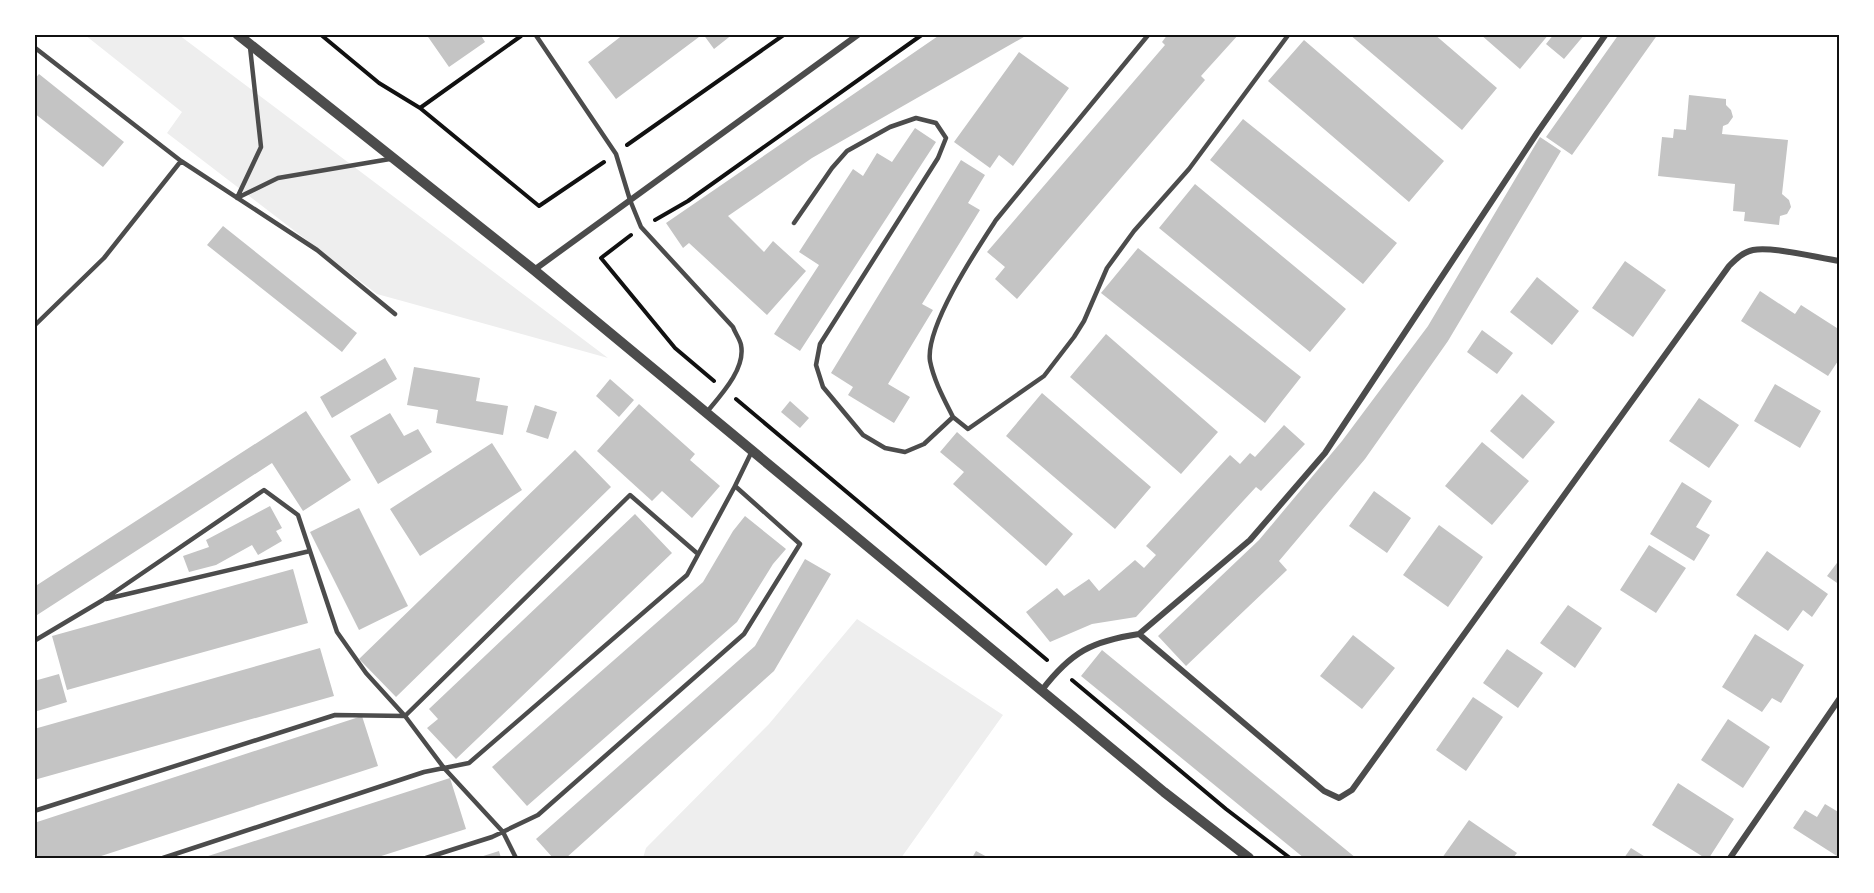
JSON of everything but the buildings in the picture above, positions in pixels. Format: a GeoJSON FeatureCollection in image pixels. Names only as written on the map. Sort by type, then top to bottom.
{"type":"FeatureCollection","features":[{"type":"Feature","properties":{"kind":"street"},"geometry":{"type":"LineString","coordinates":[[237,34],[534,270],[1164,792],[1250,858]]}},
{"type":"Feature","properties":{"kind":"street"},"geometry":{"type":"LineString","coordinates":[[534,270],[859,34]]}},
{"type":"Feature","properties":{"kind":"street"},"geometry":{"type":"LineString","coordinates":[[1042,690],[1058,669],[1082,650],[1109,638],[1139,634],[1250,540],[1325,453],[1606,34]]}},
{"type":"Feature","properties":{"kind":"street"},"geometry":{"type":"LineString","coordinates":[[1139,634],[1323,791],[1339,798],[1352,790],[1729,266],[1740,256],[1753,250],[1768,250],[1839,261]]}},
{"type":"Feature","properties":{"kind":"street"},"geometry":{"type":"LineString","coordinates":[[1730,858],[1839,698]]}},
{"type":"Feature","properties":{"kind":"lane"},"geometry":{"type":"LineString","coordinates":[[535,34],[616,154],[641,227],[733,327],[741,346],[738,370],[706,413]]}},
{"type":"Feature","properties":{"kind":"lane"},"geometry":{"type":"LineString","coordinates":[[1149,34],[996,220],[979,245],[940,318],[932,340],[930,359],[935,380],[953,417],[968,429],[1044,376],[1084,321],[1107,268],[1134,231],[1189,169],[1289,34]]}},
{"type":"Feature","properties":{"kind":"lane"},"geometry":{"type":"LineString","coordinates":[[237,198],[261,147],[250,45]]}},
{"type":"Feature","properties":{"kind":"lane"},"geometry":{"type":"LineString","coordinates":[[34,46],[181,161],[317,250],[395,314]]}},
{"type":"Feature","properties":{"kind":"lane"},"geometry":{"type":"LineString","coordinates":[[794,223],[832,168],[847,151],[890,127],[916,118],[936,123],[946,138],[938,158],[820,344],[816,365],[823,387],[863,435],[885,448],[905,452],[924,444],[953,417]]}},
{"type":"Feature","properties":{"kind":"lane"},"geometry":{"type":"LineString","coordinates":[[237,198],[278,178],[393,158]]}},
{"type":"Feature","properties":{"kind":"lane"},"geometry":{"type":"LineString","coordinates":[[34,326],[104,258],[181,161]]}},
{"type":"Feature","properties":{"kind":"lane"},"geometry":{"type":"LineString","coordinates":[[163,858],[424,772],[469,763],[687,575],[752,450]]}},
{"type":"Feature","properties":{"kind":"lane"},"geometry":{"type":"LineString","coordinates":[[426,858],[492,837],[538,815],[744,634],[800,544],[735,486]]}},
{"type":"Feature","properties":{"kind":"lane"},"geometry":{"type":"LineString","coordinates":[[34,641],[103,600],[264,490],[298,515],[337,632],[366,673],[405,716],[444,768],[503,832],[516,858]]}},
{"type":"Feature","properties":{"kind":"lane"},"geometry":{"type":"LineString","coordinates":[[34,811],[335,715],[405,716],[630,495],[699,554]]}},
{"type":"Feature","properties":{"kind":"lane"},"geometry":{"type":"LineString","coordinates":[[103,600],[310,551]]}},
{"type":"Feature","properties":{"kind":"path"},"geometry":{"type":"LineString","coordinates":[[320,34],[379,83],[420,108],[539,206],[785,34]]}},
{"type":"Feature","properties":{"kind":"path"},"geometry":{"type":"LineString","coordinates":[[420,108],[523,34]]}},
{"type":"Feature","properties":{"kind":"path"},"geometry":{"type":"LineString","coordinates":[[923,34],[688,201],[641,227],[601,258],[675,348],[1226,809],[1290,858]]}},
{"type":"Feature","properties":{"kind":"shaded area"},"geometry":{"type":"Polygon","coordinates":[[[85,35],[179,35],[608,358],[377,294],[167,133],[182,112],[85,35]]]}},
{"type":"Feature","properties":{"kind":"shaded area"},"geometry":{"type":"Polygon","coordinates":[[[857,619],[1003,715],[901,858],[643,858],[646,848],[769,724],[857,619]]]}}]}
